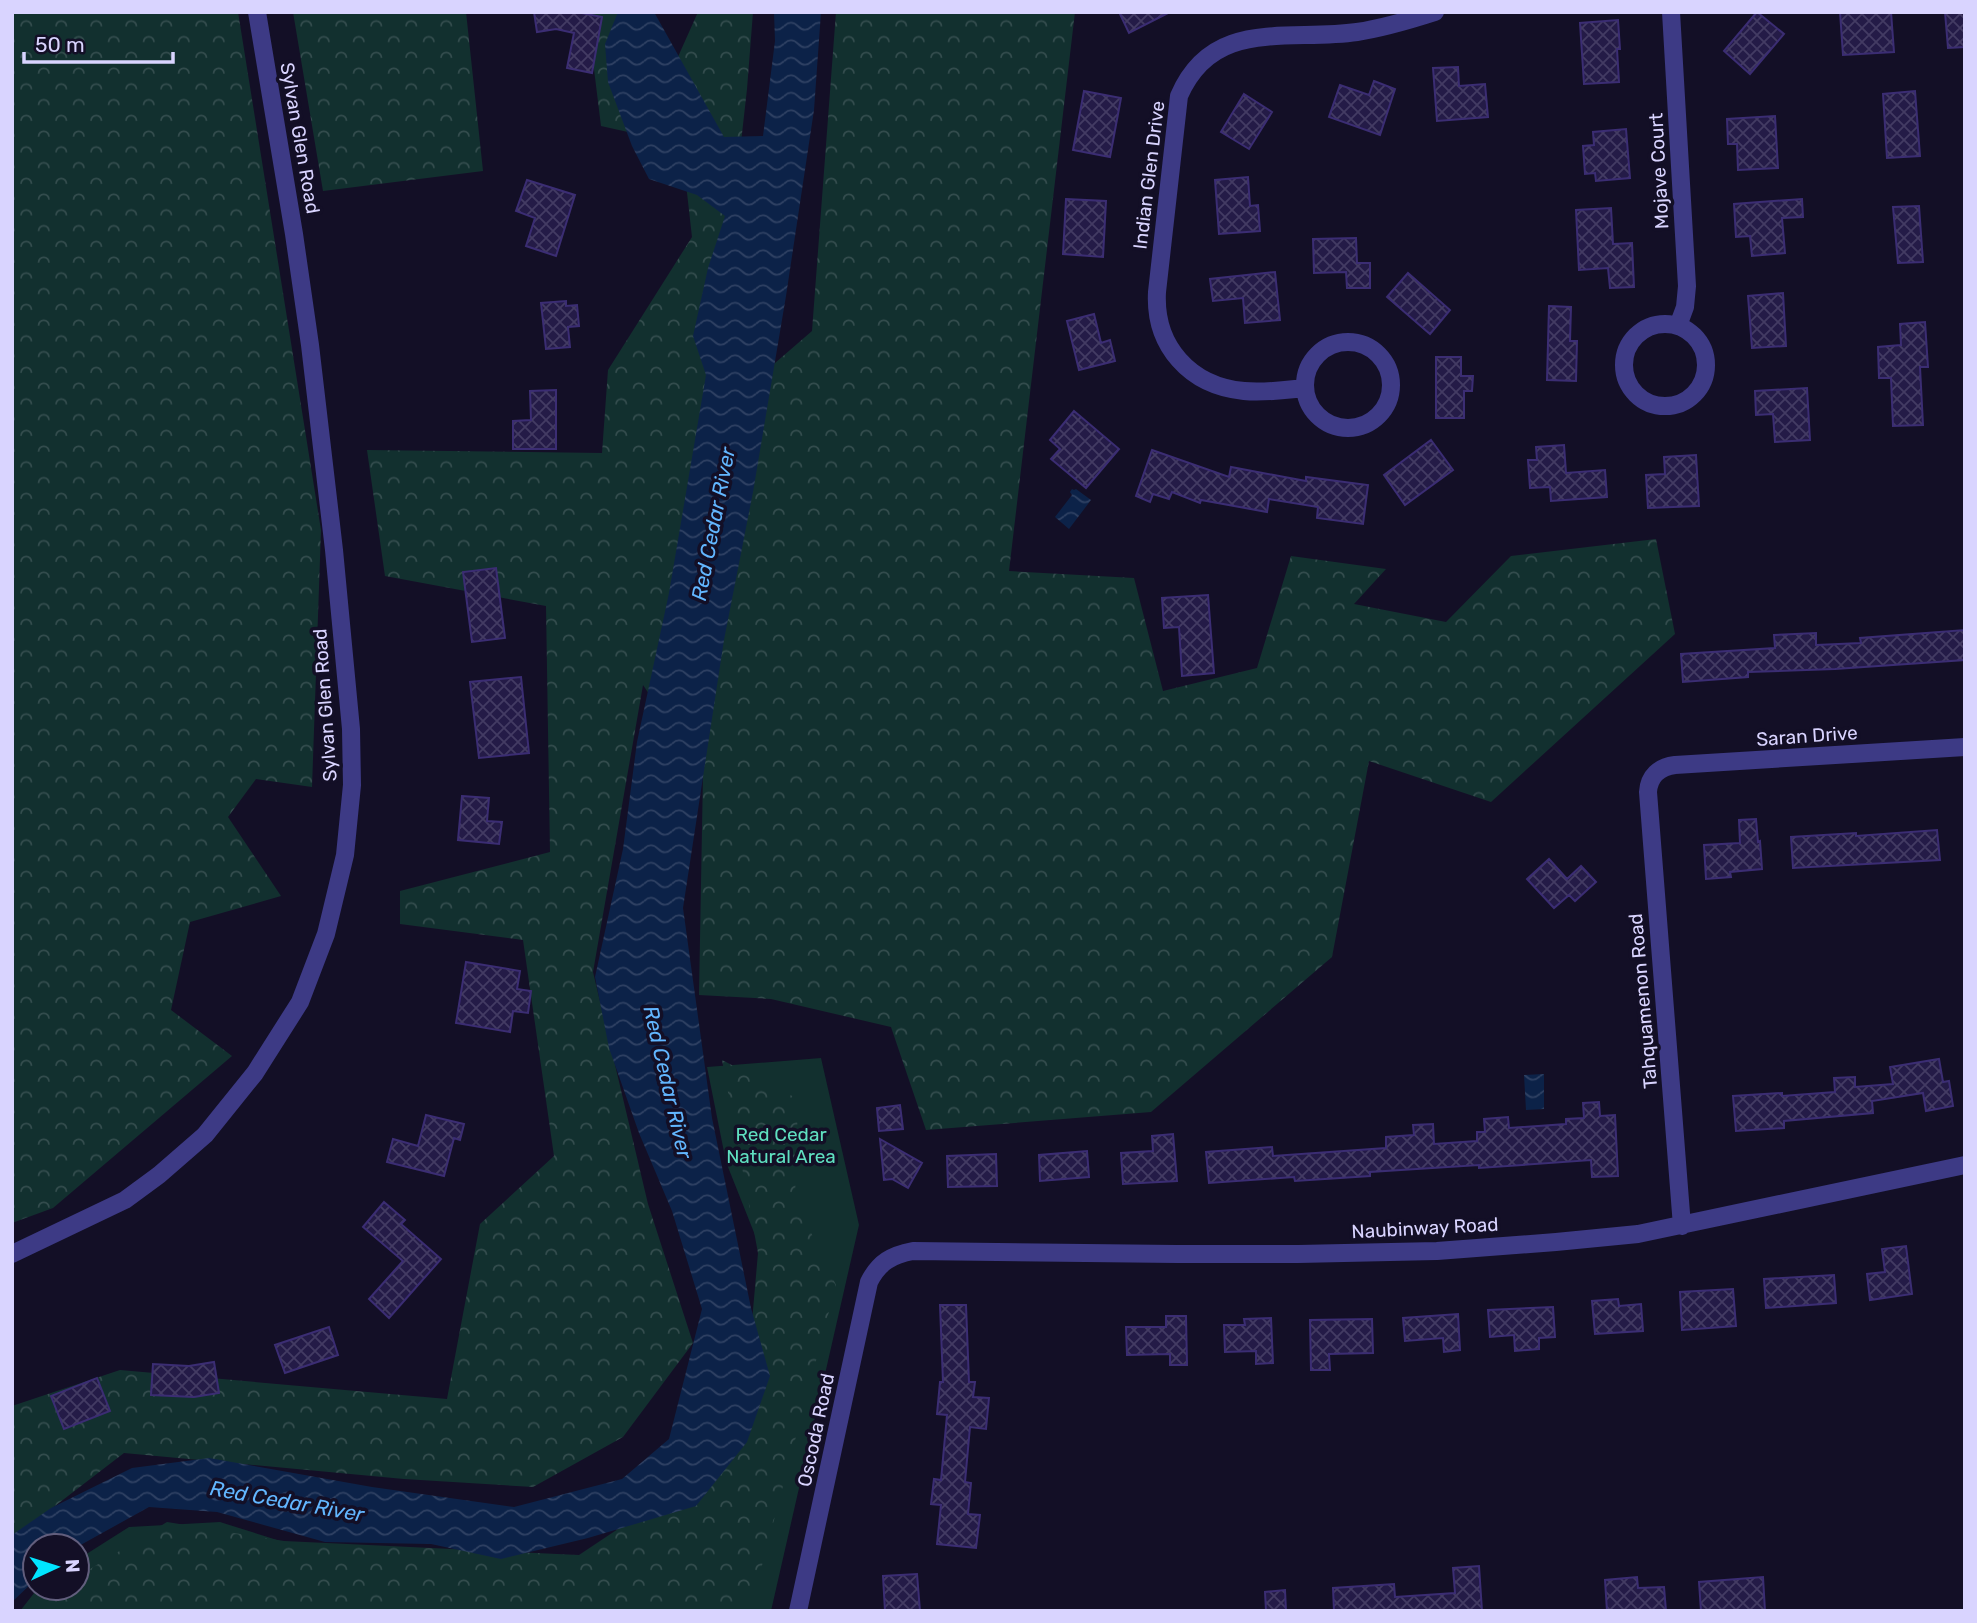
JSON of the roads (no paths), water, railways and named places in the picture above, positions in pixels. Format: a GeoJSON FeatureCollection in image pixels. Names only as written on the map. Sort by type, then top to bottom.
{"type":"FeatureCollection","features":[{"type":"Feature","properties":{"kind":"street","name":"Sylvan Glen Road"},"geometry":{"type":"LineString","coordinates":[[12,1254],[125,1200],[205,1135],[255,1073],[300,1002],[326,934],[345,855],[352,785],[351,729],[335,563],[296,246],[257,12]]}},
{"type":"Feature","properties":{"kind":"street","name":"Indian Glen Drive"},"geometry":{"type":"LineString","coordinates":[[1305,388],[1262,392],[1218,386],[1184,365],[1163,337],[1157,314],[1157,292],[1179,96],[1198,64],[1210,54],[1236,41],[1357,32],[1403,23],[1435,12]]}},
{"type":"Feature","properties":{"kind":"street","name":"Mojave Court"},"geometry":{"type":"LineString","coordinates":[[1671,12],[1687,286],[1685,307],[1678,326]]}},
{"type":"Feature","properties":{"kind":"street"},"geometry":{"type":"LineString","coordinates":[[1661,324],[1678,326],[1690,332],[1702,349],[1705,369],[1703,379],[1692,396],[1683,401],[1674,405],[1653,404],[1644,400],[1629,386],[1625,376],[1628,346],[1642,331],[1661,324]]}},
{"type":"Feature","properties":{"kind":"street"},"geometry":{"type":"LineString","coordinates":[[1345,341],[1367,345],[1377,352],[1390,370],[1392,382],[1388,404],[1381,413],[1373,421],[1352,428],[1340,428],[1320,418],[1312,410],[1305,388],[1309,366],[1315,356],[1324,349],[1345,341]]}},
{"type":"Feature","properties":{"kind":"street","name":"Saran Drive"},"geometry":{"type":"LineString","coordinates":[[1654,774],[1675,765],[1965,747]]}},
{"type":"Feature","properties":{"kind":"street","name":"Tahquamenon Road"},"geometry":{"type":"LineString","coordinates":[[1654,774],[1649,782],[1648,792],[1682,1226]]}},
{"type":"Feature","properties":{"kind":"street","name":"Naubinway Road"},"geometry":{"type":"LineString","coordinates":[[883,1262],[897,1254],[914,1251],[1177,1254],[1437,1251],[1638,1234],[1965,1165]]}},
{"type":"Feature","properties":{"kind":"street","name":"Oscoda Road"},"geometry":{"type":"LineString","coordinates":[[798,1611],[869,1282],[883,1262]]}},
{"type":"Feature","properties":{"kind":"water","name":"Red Cedar River"},"geometry":{"type":"Polygon","coordinates":[[[618,12],[654,12],[724,137],[763,136],[775,41],[774,12],[821,12],[814,110],[786,296],[753,492],[724,640],[683,908],[712,1118],[751,1308],[770,1376],[747,1442],[696,1506],[588,1538],[501,1559],[431,1544],[325,1542],[217,1512],[149,1507],[91,1539],[91,1532],[21,1532],[21,1593],[12,1602],[12,1535],[51,1508],[132,1468],[209,1458],[372,1487],[514,1507],[622,1479],[669,1439],[702,1309],[672,1211],[639,1133],[609,1048],[595,977],[623,849],[637,742],[669,593],[706,375],[693,336],[708,268],[725,216],[697,195],[649,179],[632,146],[608,82],[605,44],[618,12]]]}},
{"type":"Feature","properties":{"kind":"water"},"geometry":{"type":"Polygon","coordinates":[[[1072,489],[1091,500],[1069,529],[1055,517],[1072,495],[1072,489]]]}},
{"type":"Feature","properties":{"kind":"water"},"geometry":{"type":"Polygon","coordinates":[[[1544,1074],[1544,1109],[1526,1110],[1524,1075],[1544,1074]]]}},
{"type":"Feature","properties":{"kind":"park label","name":"Red Cedar Natural Area"},"geometry":{"type":"Point","coordinates":[781,1145]}}]}
